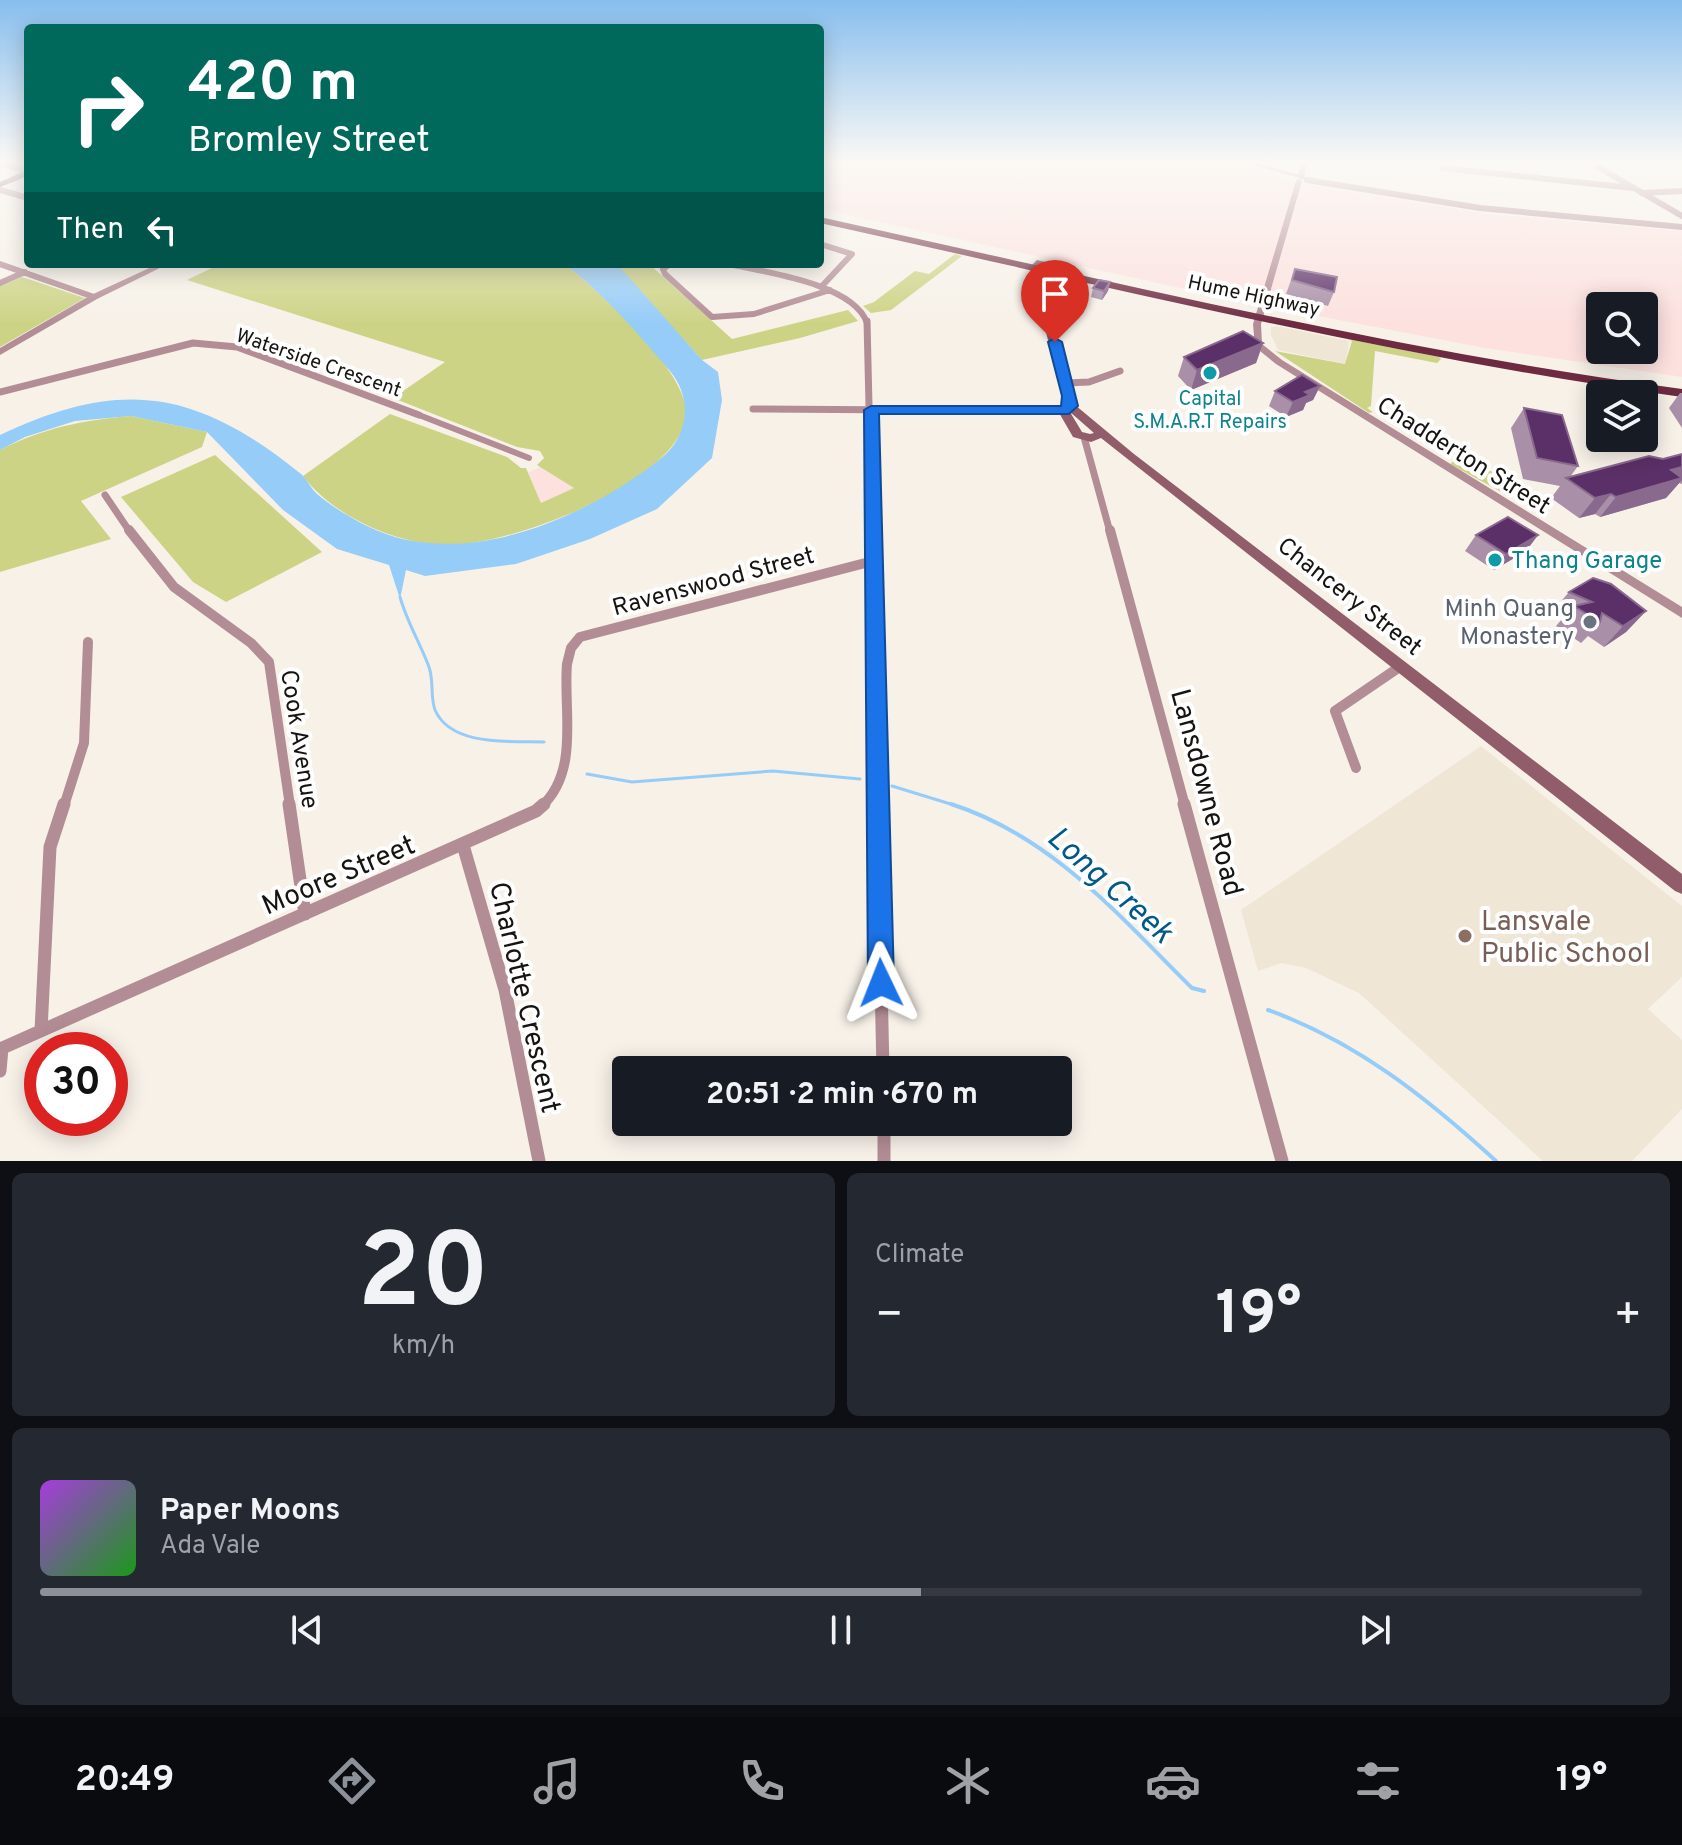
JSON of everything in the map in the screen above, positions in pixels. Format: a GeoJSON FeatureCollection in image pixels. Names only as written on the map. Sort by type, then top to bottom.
{"type":"FeatureCollection","features":[{"type":"Feature","properties":{"kind":"highway","name":"Hume Highway"},"geometry":{"type":"LineString","coordinates":[[824,220],[1037,264]]}},
{"type":"Feature","properties":{"kind":"highway","name":"Hume Highway"},"geometry":{"type":"LineString","coordinates":[[824,220],[1530,371],[1682,393]]}},
{"type":"Feature","properties":{"kind":"highway","name":"Hume Highway"},"geometry":{"type":"LineString","coordinates":[[1260,314],[1546,366],[1682,384]]}},
{"type":"Feature","properties":{"kind":"main road"},"geometry":{"type":"LineString","coordinates":[[1037,264],[1067,383],[1067,408],[1076,432],[1084,437],[1101,434]]}},
{"type":"Feature","properties":{"kind":"main road","name":"Chancery Street"},"geometry":{"type":"LineString","coordinates":[[1067,408],[1100,429],[1101,434],[1682,885]]}},
{"type":"Feature","properties":{"kind":"street"},"geometry":{"type":"LineString","coordinates":[[1260,314],[1289,215]]}},
{"type":"Feature","properties":{"kind":"street"},"geometry":{"type":"LineString","coordinates":[[1547,215],[1682,227]]}},
{"type":"Feature","properties":{"kind":"street"},"geometry":{"type":"LineString","coordinates":[[664,268],[665,274],[712,317],[719,319],[761,311],[826,288],[852,254],[824,245]]}},
{"type":"Feature","properties":{"kind":"street"},"geometry":{"type":"LineString","coordinates":[[0,264],[94,297]]}},
{"type":"Feature","properties":{"kind":"street"},"geometry":{"type":"LineString","coordinates":[[0,352],[94,297],[156,268]]}},
{"type":"Feature","properties":{"kind":"street"},"geometry":{"type":"LineString","coordinates":[[745,268],[826,288],[867,319],[883,1056]]}},
{"type":"Feature","properties":{"kind":"street"},"geometry":{"type":"LineString","coordinates":[[0,283],[25,272]]}},
{"type":"Feature","properties":{"kind":"street","name":"Chadderton Street"},"geometry":{"type":"LineString","coordinates":[[1260,314],[1256,342],[1272,357],[1682,613]]}},
{"type":"Feature","properties":{"kind":"street","name":"Waterside Crescent"},"geometry":{"type":"LineString","coordinates":[[0,392],[193,343],[237,347],[529,458]]}},
{"type":"Feature","properties":{"kind":"street"},"geometry":{"type":"LineString","coordinates":[[1067,383],[1089,382],[1120,371]]}},
{"type":"Feature","properties":{"kind":"street"},"geometry":{"type":"LineString","coordinates":[[753,409],[1067,408]]}},
{"type":"Feature","properties":{"kind":"street","name":"Lansdowne Road"},"geometry":{"type":"LineString","coordinates":[[1084,437],[1282,1161]]}},
{"type":"Feature","properties":{"kind":"street","name":"Cook Avenue"},"geometry":{"type":"LineString","coordinates":[[105,495],[176,588],[250,640],[269,662],[305,914]]}},
{"type":"Feature","properties":{"kind":"street","name":"Ravenswood Street"},"geometry":{"type":"LineString","coordinates":[[569,648],[590,634],[873,561]]}},
{"type":"Feature","properties":{"kind":"street"},"geometry":{"type":"LineString","coordinates":[[41,1031],[50,847],[84,743],[88,642]]}},
{"type":"Feature","properties":{"kind":"street","name":"Moore Street"},"geometry":{"type":"LineString","coordinates":[[1,1048],[524,819],[547,801],[559,786],[566,762],[569,648]]}},
{"type":"Feature","properties":{"kind":"street"},"geometry":{"type":"LineString","coordinates":[[1356,768],[1335,711],[1342,703],[1401,666]]}},
{"type":"Feature","properties":{"kind":"street","name":"Charlotte Crescent"},"geometry":{"type":"LineString","coordinates":[[463,845],[505,990],[539,1161]]}},
{"type":"Feature","properties":{"kind":"street"},"geometry":{"type":"LineString","coordinates":[[0,1071],[1,1048]]}},
{"type":"Feature","properties":{"kind":"street"},"geometry":{"type":"LineString","coordinates":[[884,1136],[884,1161]]}},
{"type":"Feature","properties":{"kind":"shaded area"},"geometry":{"type":"Polygon","coordinates":[[[848,215],[1501,215],[1682,231],[1682,377],[1594,364],[1658,364],[1658,292],[1586,292],[1586,363],[1485,348],[1245,302],[848,215]]]}},
{"type":"Feature","properties":{"kind":"shaded area"},"geometry":{"type":"Polygon","coordinates":[[[1271,327],[1349,341],[1346,364],[1278,350],[1271,335],[1271,327]]]}},
{"type":"Feature","properties":{"kind":"shaded area"},"geometry":{"type":"Polygon","coordinates":[[[541,467],[575,488],[541,503],[528,472],[541,467]]]}},
{"type":"Feature","properties":{"kind":"shaded area","name":"Lansvale Public School"},"geometry":{"type":"Polygon","coordinates":[[[1481,746],[1682,906],[1682,977],[1648,1009],[1682,1040],[1682,1109],[1632,1161],[1543,1161],[1359,993],[1306,968],[1281,963],[1258,971],[1241,910],[1481,746]]]}},
{"type":"Feature","properties":{"kind":"green space"},"geometry":{"type":"Polygon","coordinates":[[[955,254],[962,256],[891,310],[871,313],[863,306],[874,302],[915,271],[929,274],[955,254]]]}},
{"type":"Feature","properties":{"kind":"green space"},"geometry":{"type":"Polygon","coordinates":[[[212,268],[569,268],[618,311],[658,356],[684,399],[686,416],[675,442],[652,467],[580,509],[539,526],[462,544],[434,545],[397,537],[345,513],[315,490],[303,476],[390,414],[507,457],[521,468],[526,468],[541,503],[574,488],[537,465],[544,458],[540,451],[517,447],[393,398],[445,362],[187,280],[212,268]]]}},
{"type":"Feature","properties":{"kind":"green space"},"geometry":{"type":"Polygon","coordinates":[[[619,268],[653,268],[732,339],[848,310],[858,321],[800,338],[702,360],[619,268]]]}},
{"type":"Feature","properties":{"kind":"green space"},"geometry":{"type":"Polygon","coordinates":[[[22,277],[85,298],[0,347],[0,286],[22,277]]]}},
{"type":"Feature","properties":{"kind":"green space"},"geometry":{"type":"Polygon","coordinates":[[[1347,339],[1441,359],[1437,363],[1375,351],[1371,406],[1367,408],[1373,412],[1369,413],[1275,351],[1345,364],[1352,341],[1347,339]]]}},
{"type":"Feature","properties":{"kind":"green space"},"geometry":{"type":"Polygon","coordinates":[[[131,416],[207,432],[202,447],[81,501],[111,539],[0,572],[0,450],[64,426],[131,416]]]}},
{"type":"Feature","properties":{"kind":"green space"},"geometry":{"type":"Polygon","coordinates":[[[215,455],[322,552],[226,602],[193,582],[121,497],[215,455]]]}},
{"type":"Feature","properties":{"kind":"green space"},"geometry":{"type":"Polygon","coordinates":[[[1455,460],[1503,475],[1505,494],[1450,464],[1455,460]]]}},
{"type":"Feature","properties":{"kind":"water"},"geometry":{"type":"Polygon","coordinates":[[[569,268],[621,268],[702,360],[718,372],[722,400],[712,458],[657,509],[590,539],[516,564],[425,576],[406,570],[400,599],[389,565],[337,549],[283,510],[207,432],[131,416],[75,421],[25,437],[0,450],[0,435],[44,417],[84,405],[121,400],[157,401],[192,409],[227,424],[301,474],[327,502],[367,526],[403,539],[442,544],[481,541],[520,533],[595,502],[628,482],[669,451],[682,430],[685,406],[678,382],[633,328],[569,268]]]}},
{"type":"Feature","properties":{"kind":"building"},"geometry":{"type":"Polygon","coordinates":[[[1295,269],[1337,277],[1334,292],[1292,280],[1295,269]]]}},
{"type":"Feature","properties":{"kind":"building"},"geometry":{"type":"Polygon","coordinates":[[[1099,280],[1110,282],[1104,291],[1093,288],[1099,280]]]}},
{"type":"Feature","properties":{"kind":"building"},"geometry":{"type":"Polygon","coordinates":[[[1243,331],[1263,343],[1197,370],[1184,357],[1243,331]]]}},
{"type":"Feature","properties":{"kind":"building"},"geometry":{"type":"Polygon","coordinates":[[[1302,375],[1320,386],[1305,392],[1310,395],[1293,402],[1275,391],[1302,375]]]}},
{"type":"Feature","properties":{"kind":"building"},"geometry":{"type":"Polygon","coordinates":[[[1524,408],[1562,415],[1578,466],[1537,458],[1524,408]]]}},
{"type":"Feature","properties":{"kind":"building"},"geometry":{"type":"Polygon","coordinates":[[[1682,454],[1682,467],[1671,470],[1682,478],[1616,497],[1611,494],[1595,498],[1566,478],[1649,456],[1663,459],[1682,454]]]}},
{"type":"Feature","properties":{"kind":"building"},"geometry":{"type":"Polygon","coordinates":[[[1508,517],[1538,535],[1506,554],[1476,535],[1508,517]]]}},
{"type":"Feature","properties":{"kind":"building"},"geometry":{"type":"Polygon","coordinates":[[[1593,578],[1611,584],[1646,611],[1623,626],[1602,613],[1600,622],[1574,606],[1592,602],[1569,592],[1593,578]]]}},
{"type":"Feature","properties":{"kind":"waterway","name":"Long Creek"},"geometry":{"type":"LineString","coordinates":[[400,597],[429,667],[435,710],[443,722],[454,730],[484,740],[544,742]]}},
{"type":"Feature","properties":{"kind":"waterway","name":"Long Creek"},"geometry":{"type":"LineString","coordinates":[[587,774],[632,782],[773,771],[860,779]]}},
{"type":"Feature","properties":{"kind":"waterway","name":"Long Creek"},"geometry":{"type":"LineString","coordinates":[[892,786],[953,805]]}},
{"type":"Feature","properties":{"kind":"waterway","name":"Long Creek"},"geometry":{"type":"LineString","coordinates":[[953,805],[957,806]]}},
{"type":"Feature","properties":{"kind":"waterway","name":"Long Creek"},"geometry":{"type":"LineString","coordinates":[[953,805],[988,818],[1053,857],[1110,906],[1192,988],[1204,991]]}},
{"type":"Feature","properties":{"kind":"waterway","name":"Long Creek"},"geometry":{"type":"LineString","coordinates":[[1268,1010],[1331,1038],[1390,1074],[1444,1115],[1496,1161]]}},
{"type":"Feature","properties":{"kind":"place","name":"Capital S.M.A.R.T Repairs"},"geometry":{"type":"Point","coordinates":[1210,373]}},
{"type":"Feature","properties":{"kind":"place","name":"Thang Garage"},"geometry":{"type":"Point","coordinates":[1495,560]}},
{"type":"Feature","properties":{"kind":"place","name":"Minh Quang Monastery"},"geometry":{"type":"Point","coordinates":[1590,622]}},
{"type":"Feature","properties":{"kind":"place","name":"Lansvale Public School"},"geometry":{"type":"Point","coordinates":[1465,936]}},
{"type":"Feature","properties":{"kind":"route"},"geometry":{"type":"LineString","coordinates":[[881,983],[875,792],[871,410],[1064,411],[1070,406],[1069,396],[1055,342]]}}]}
